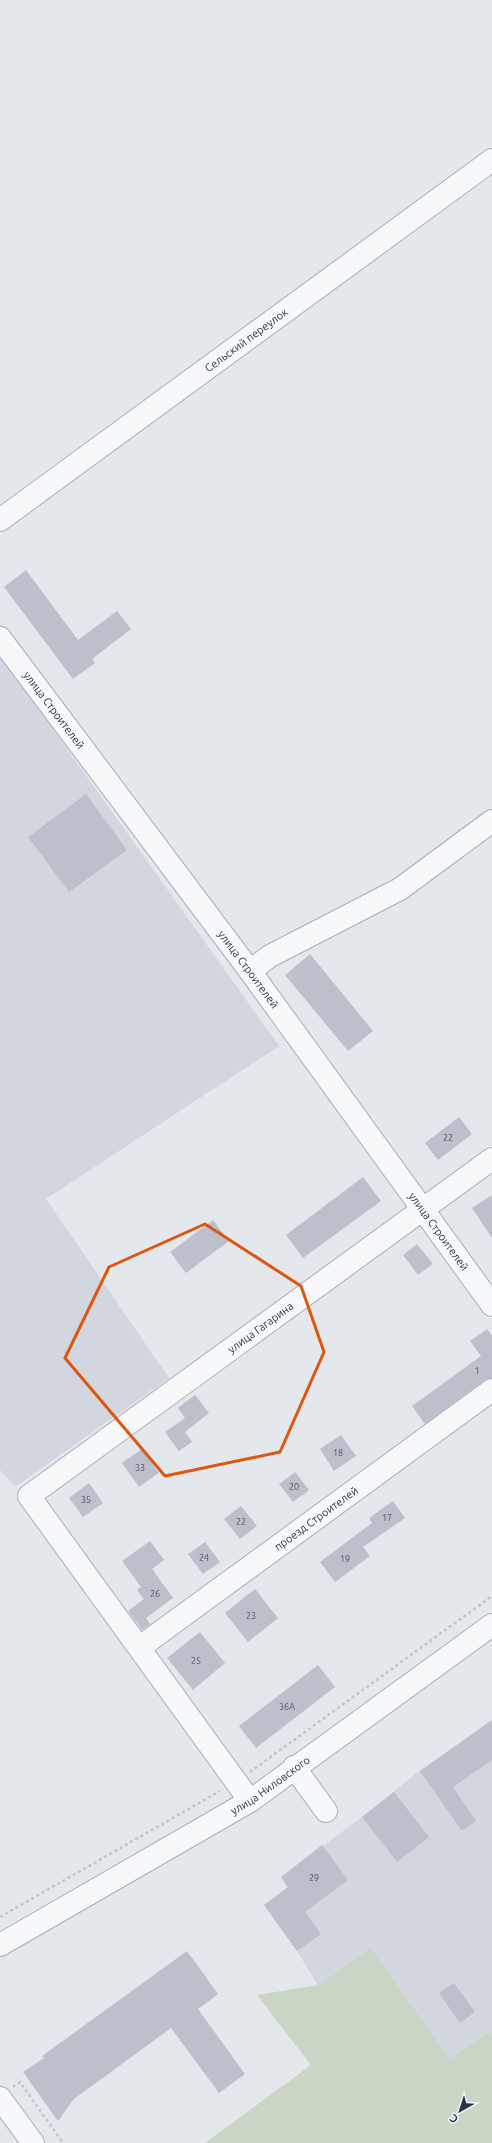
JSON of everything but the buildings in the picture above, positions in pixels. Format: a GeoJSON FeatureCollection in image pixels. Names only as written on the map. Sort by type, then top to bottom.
{"type":"FeatureCollection","features":[{"type":"Feature","properties":{"kind":"street","name":"Сельский переулок"},"geometry":{"type":"LineString","coordinates":[[0,520],[492,160]]}},
{"type":"Feature","properties":{"kind":"street","name":"улица Строителей"},"geometry":{"type":"LineString","coordinates":[[0,638],[250,971],[492,1305]]}},
{"type":"Feature","properties":{"kind":"street"},"geometry":{"type":"LineString","coordinates":[[250,971],[270,956],[400,889],[492,821]]}},
{"type":"Feature","properties":{"kind":"street","name":"улица Гагарина"},"geometry":{"type":"LineString","coordinates":[[140,1648],[29,1496],[492,1159]]}},
{"type":"Feature","properties":{"kind":"street","name":"проезд Строителей"},"geometry":{"type":"LineString","coordinates":[[140,1648],[492,1390]]}},
{"type":"Feature","properties":{"kind":"street","name":"улица Ниловского"},"geometry":{"type":"LineString","coordinates":[[35,1923],[250,1801],[294,1767],[492,1625]]}},
{"type":"Feature","properties":{"kind":"street"},"geometry":{"type":"LineString","coordinates":[[140,1648],[250,1801]]}},
{"type":"Feature","properties":{"kind":"street"},"geometry":{"type":"LineString","coordinates":[[294,1767],[326,1811]]}},
{"type":"Feature","properties":{"kind":"street"},"geometry":{"type":"LineString","coordinates":[[0,1945],[35,1923]]}},
{"type":"Feature","properties":{"kind":"street"},"geometry":{"type":"LineString","coordinates":[[0,1949],[35,1923]]}},
{"type":"Feature","properties":{"kind":"street"},"geometry":{"type":"LineString","coordinates":[[3,2094],[33,2143]]}},
{"type":"Feature","properties":{"kind":"path"},"geometry":{"type":"LineString","coordinates":[[0,1917],[236,1782],[492,1596]]}},
{"type":"Feature","properties":{"kind":"path"},"geometry":{"type":"LineString","coordinates":[[3,2094],[20,2082],[63,2143]]}},
{"type":"Feature","properties":{"kind":"highlighted area"},"geometry":{"type":"Polygon","coordinates":[[[205,1224],[301,1286],[324,1352],[280,1452],[165,1476],[65,1358],[109,1267],[205,1224]]]}},
{"type":"Feature","properties":{"kind":"shaded area"},"geometry":{"type":"Polygon","coordinates":[[[0,655],[279,1046],[46,1199],[169,1378],[15,1487],[0,1470],[0,655]]]}},
{"type":"Feature","properties":{"kind":"shaded area"},"geometry":{"type":"Polygon","coordinates":[[[492,1720],[492,2034],[490,2031],[450,2059],[371,1948],[318,1985],[297,1951],[264,1905],[288,1888],[281,1877],[362,1817],[414,1775],[492,1720]]]}},
{"type":"Feature","properties":{"kind":"green space"},"geometry":{"type":"Polygon","coordinates":[[[371,1948],[450,2059],[490,2031],[492,2034],[492,2143],[205,2143],[311,2065],[257,1995],[318,1985],[371,1948]]]}}]}
